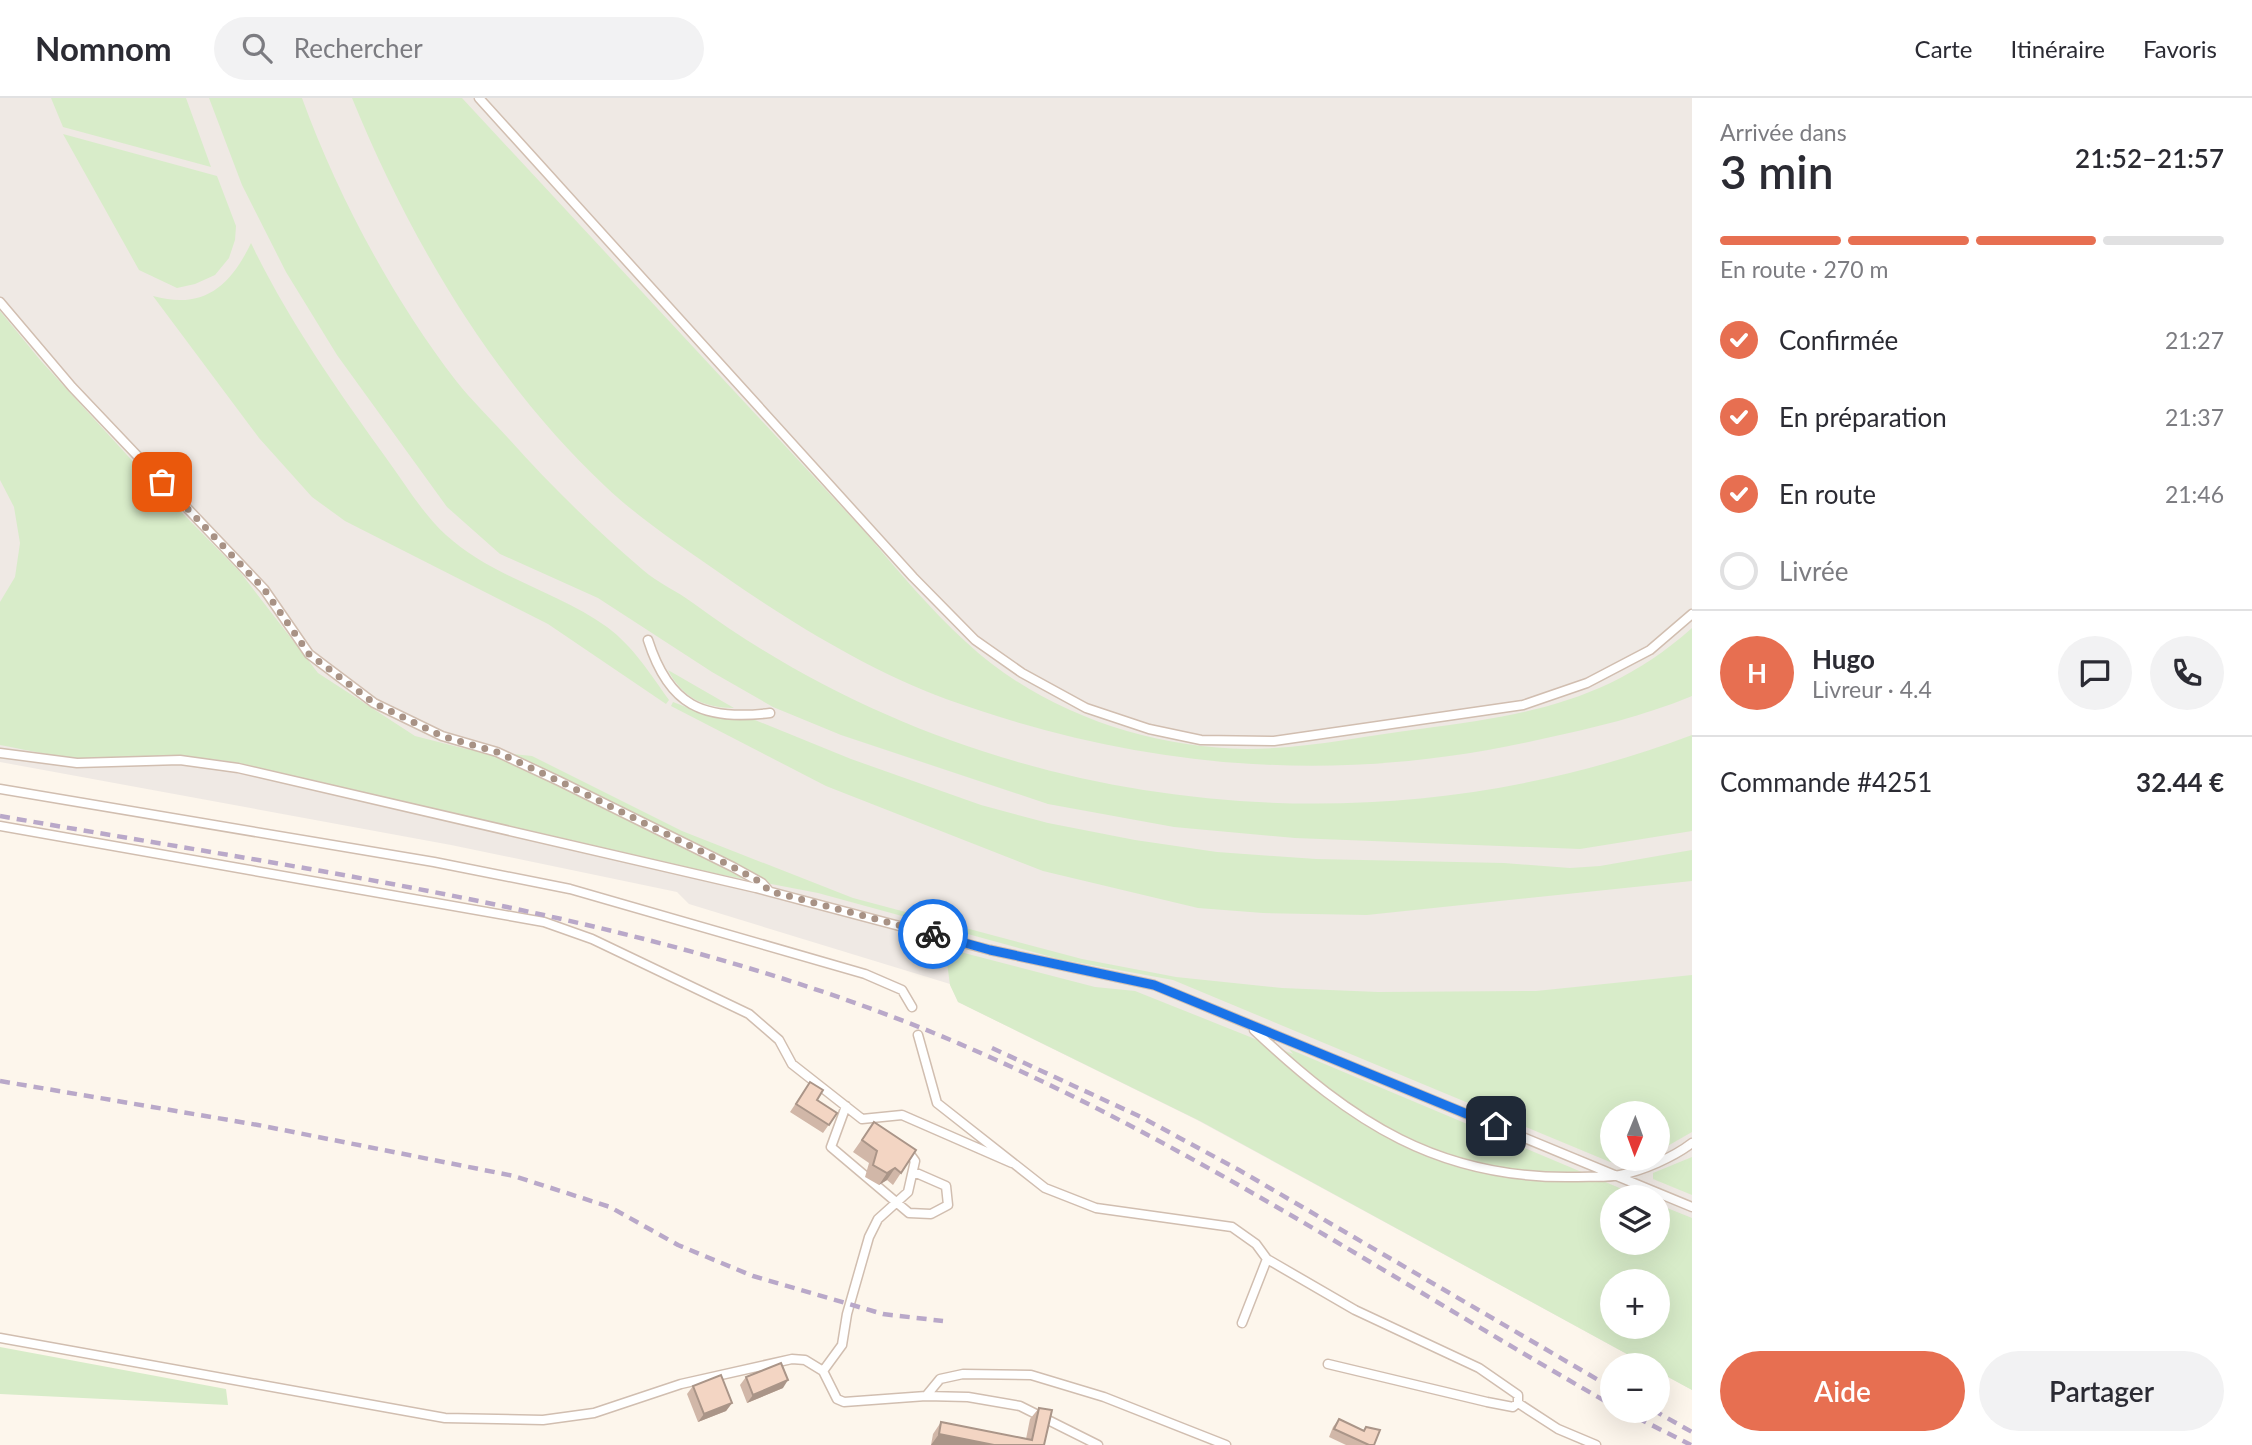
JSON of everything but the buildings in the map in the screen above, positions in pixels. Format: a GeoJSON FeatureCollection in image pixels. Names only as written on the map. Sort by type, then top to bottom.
{"type":"FeatureCollection","features":[{"type":"Feature","properties":{"kind":"lane"},"geometry":{"type":"LineString","coordinates":[[479,98],[913,577],[966,631],[1022,673],[1086,708],[1149,729],[1201,740],[1274,741],[1523,705],[1587,684],[1650,650],[1692,614]]}},
{"type":"Feature","properties":{"kind":"lane"},"geometry":{"type":"LineString","coordinates":[[0,302],[72,387],[264,589],[309,654],[374,703],[442,736],[497,752],[559,781],[733,867],[762,883],[769,891]]}},
{"type":"Feature","properties":{"kind":"lane"},"geometry":{"type":"LineString","coordinates":[[648,640],[664,680],[684,701],[726,714],[770,713]]}},
{"type":"Feature","properties":{"kind":"lane"},"geometry":{"type":"LineString","coordinates":[[0,754],[76,763],[180,760],[238,768],[769,891],[990,950],[1154,985],[1620,1175],[1692,1207]]}},
{"type":"Feature","properties":{"kind":"lane"},"geometry":{"type":"LineString","coordinates":[[0,789],[434,862],[570,889],[865,974],[902,990],[912,1007]]}},
{"type":"Feature","properties":{"kind":"lane"},"geometry":{"type":"LineString","coordinates":[[0,827],[544,922],[592,939],[749,1014],[779,1040],[792,1064],[862,1119],[886,1129]]}},
{"type":"Feature","properties":{"kind":"lane"},"geometry":{"type":"LineString","coordinates":[[1249,1026],[1333,1100],[1379,1130],[1472,1168],[1543,1178],[1620,1175],[1682,1151],[1692,1143]]}},
{"type":"Feature","properties":{"kind":"lane"},"geometry":{"type":"LineString","coordinates":[[918,1034],[937,1102],[1045,1188],[1096,1208],[1232,1227],[1256,1244],[1267,1259],[1355,1310],[1479,1368],[1518,1395],[1518,1402],[1513,1407],[1506,1406],[1328,1364]]}},
{"type":"Feature","properties":{"kind":"lane"},"geometry":{"type":"LineString","coordinates":[[846,1106],[831,1147],[909,1213],[931,1214],[948,1205],[946,1186],[925,1174],[914,1172]]}},
{"type":"Feature","properties":{"kind":"lane"},"geometry":{"type":"LineString","coordinates":[[862,1119],[902,1115],[1012,1163]]}},
{"type":"Feature","properties":{"kind":"lane"},"geometry":{"type":"LineString","coordinates":[[823,1371],[842,1345],[847,1314],[869,1237],[878,1219],[908,1192],[915,1161],[900,1143]]}},
{"type":"Feature","properties":{"kind":"lane"},"geometry":{"type":"LineString","coordinates":[[1242,1323],[1267,1259]]}},
{"type":"Feature","properties":{"kind":"lane"},"geometry":{"type":"LineString","coordinates":[[0,1338],[445,1418],[496,1421],[543,1420],[594,1413],[681,1384],[779,1360],[804,1360],[823,1371],[837,1399],[844,1402],[926,1396],[968,1397],[1020,1406],[1098,1445]]}},
{"type":"Feature","properties":{"kind":"lane"},"geometry":{"type":"LineString","coordinates":[[926,1396],[940,1379],[963,1374],[1031,1375],[1104,1397],[1226,1445]]}},
{"type":"Feature","properties":{"kind":"lane"},"geometry":{"type":"LineString","coordinates":[[1518,1402],[1558,1429],[1596,1445]]}},
{"type":"Feature","properties":{"kind":"shaded area"},"geometry":{"type":"Polygon","coordinates":[[[0,98],[1692,98],[1692,1390],[1670,1378],[1670,1353],[1625,1353],[1197,1120],[958,1002],[950,984],[689,904],[677,892],[451,845],[0,762],[0,98]]]}},
{"type":"Feature","properties":{"kind":"green space"},"geometry":{"type":"Polygon","coordinates":[[[51,98],[186,98],[211,167],[63,127],[51,98]]]}},
{"type":"Feature","properties":{"kind":"green space"},"geometry":{"type":"Polygon","coordinates":[[[209,98],[302,98],[332,172],[369,246],[411,317],[463,389],[557,490],[643,570],[804,674],[923,730],[1047,770],[1176,795],[1306,804],[1437,797],[1566,774],[1692,735],[1692,831],[1580,849],[1295,838],[1174,827],[1048,804],[841,735],[773,707],[712,672],[598,598],[500,554],[447,507],[337,355],[286,272],[242,185],[209,98]]]}},
{"type":"Feature","properties":{"kind":"green space"},"geometry":{"type":"Polygon","coordinates":[[[352,98],[462,98],[940,616],[995,666],[1027,688],[1061,706],[1096,721],[1171,742],[1247,749],[1312,745],[1496,718],[1565,701],[1629,673],[1661,653],[1692,628],[1692,696],[1599,726],[1466,754],[1391,763],[1316,766],[1241,763],[1167,755],[1094,742],[1020,723],[917,688],[831,644],[724,576],[634,511],[565,446],[491,355],[458,306],[400,204],[352,98]]]}},
{"type":"Feature","properties":{"kind":"green space"},"geometry":{"type":"Polygon","coordinates":[[[63,134],[217,176],[236,226],[229,258],[215,275],[177,288],[139,270],[63,134]]]}},
{"type":"Feature","properties":{"kind":"green space"},"geometry":{"type":"Polygon","coordinates":[[[251,243],[313,352],[413,496],[437,526],[464,550],[504,574],[567,603],[607,627],[641,661],[669,700],[666,704],[548,624],[345,521],[312,497],[259,438],[153,296],[186,300],[213,291],[234,272],[251,243]]]}},
{"type":"Feature","properties":{"kind":"green space"},"geometry":{"type":"Polygon","coordinates":[[[0,311],[41,361],[149,479],[240,572],[318,673],[415,736],[466,749],[532,756],[682,831],[853,898],[1082,959],[1176,977],[1282,988],[1378,992],[1536,991],[1692,975],[1692,1132],[1670,1145],[1670,1101],[1600,1101],[1600,1158],[1173,980],[1059,959],[818,893],[713,873],[239,763],[185,758],[85,759],[0,745],[0,602],[15,577],[20,543],[14,507],[0,480],[0,311]]]}},
{"type":"Feature","properties":{"kind":"green space"},"geometry":{"type":"Polygon","coordinates":[[[668,670],[734,708],[713,706],[695,699],[680,687],[668,670]]]}},
{"type":"Feature","properties":{"kind":"green space"},"geometry":{"type":"Polygon","coordinates":[[[673,702],[707,715],[755,720],[851,759],[981,805],[1048,823],[1135,840],[1217,852],[1316,859],[1504,863],[1570,868],[1600,866],[1692,850],[1692,881],[1367,915],[1263,913],[1198,908],[1043,871],[826,786],[671,706],[673,702]]]}},
{"type":"Feature","properties":{"kind":"green space"},"geometry":{"type":"Polygon","coordinates":[[[945,948],[1095,987],[1135,991],[1293,1054],[1289,1049],[1612,1185],[1600,1185],[1600,1255],[1670,1255],[1670,1209],[1692,1218],[1692,1390],[1670,1378],[1670,1353],[1625,1353],[1200,1121],[958,1002],[950,985],[945,948]]]}},
{"type":"Feature","properties":{"kind":"green space"},"geometry":{"type":"Polygon","coordinates":[[[1692,1157],[1692,1195],[1653,1179],[1653,1173],[1670,1171],[1670,1166],[1692,1157]]]}},
{"type":"Feature","properties":{"kind":"green space"},"geometry":{"type":"Polygon","coordinates":[[[0,1347],[226,1389],[228,1405],[0,1394],[0,1347]]]}},
{"type":"Feature","properties":{"kind":"railway"},"geometry":{"type":"LineString","coordinates":[[0,816],[351,876],[468,899],[584,924],[699,954],[812,988],[924,1029],[1014,1068],[1102,1111],[1274,1205],[1600,1398]]}},
{"type":"Feature","properties":{"kind":"railway"},"geometry":{"type":"LineString","coordinates":[[992,1048],[1141,1117],[1239,1170],[1600,1381]]}},
{"type":"Feature","properties":{"kind":"railway"},"geometry":{"type":"LineString","coordinates":[[0,1081],[258,1125],[514,1176],[610,1207],[678,1245],[753,1276],[883,1314],[943,1321]]}},
{"type":"Feature","properties":{"kind":"railway"},"geometry":{"type":"LineString","coordinates":[[1670,1420],[1692,1432]]}},
{"type":"Feature","properties":{"kind":"railway"},"geometry":{"type":"LineString","coordinates":[[1648,1423],[1691,1445]]}},
{"type":"Feature","properties":{"kind":"way so far"},"geometry":{"type":"LineString","coordinates":[[162,482],[264,589],[309,654],[374,703],[442,736],[497,752],[559,781],[733,867],[762,883],[769,891],[862,913],[933,934]]}},
{"type":"Feature","properties":{"kind":"route"},"geometry":{"type":"LineString","coordinates":[[933,934],[990,950],[1154,985],[1496,1126]]}}]}
